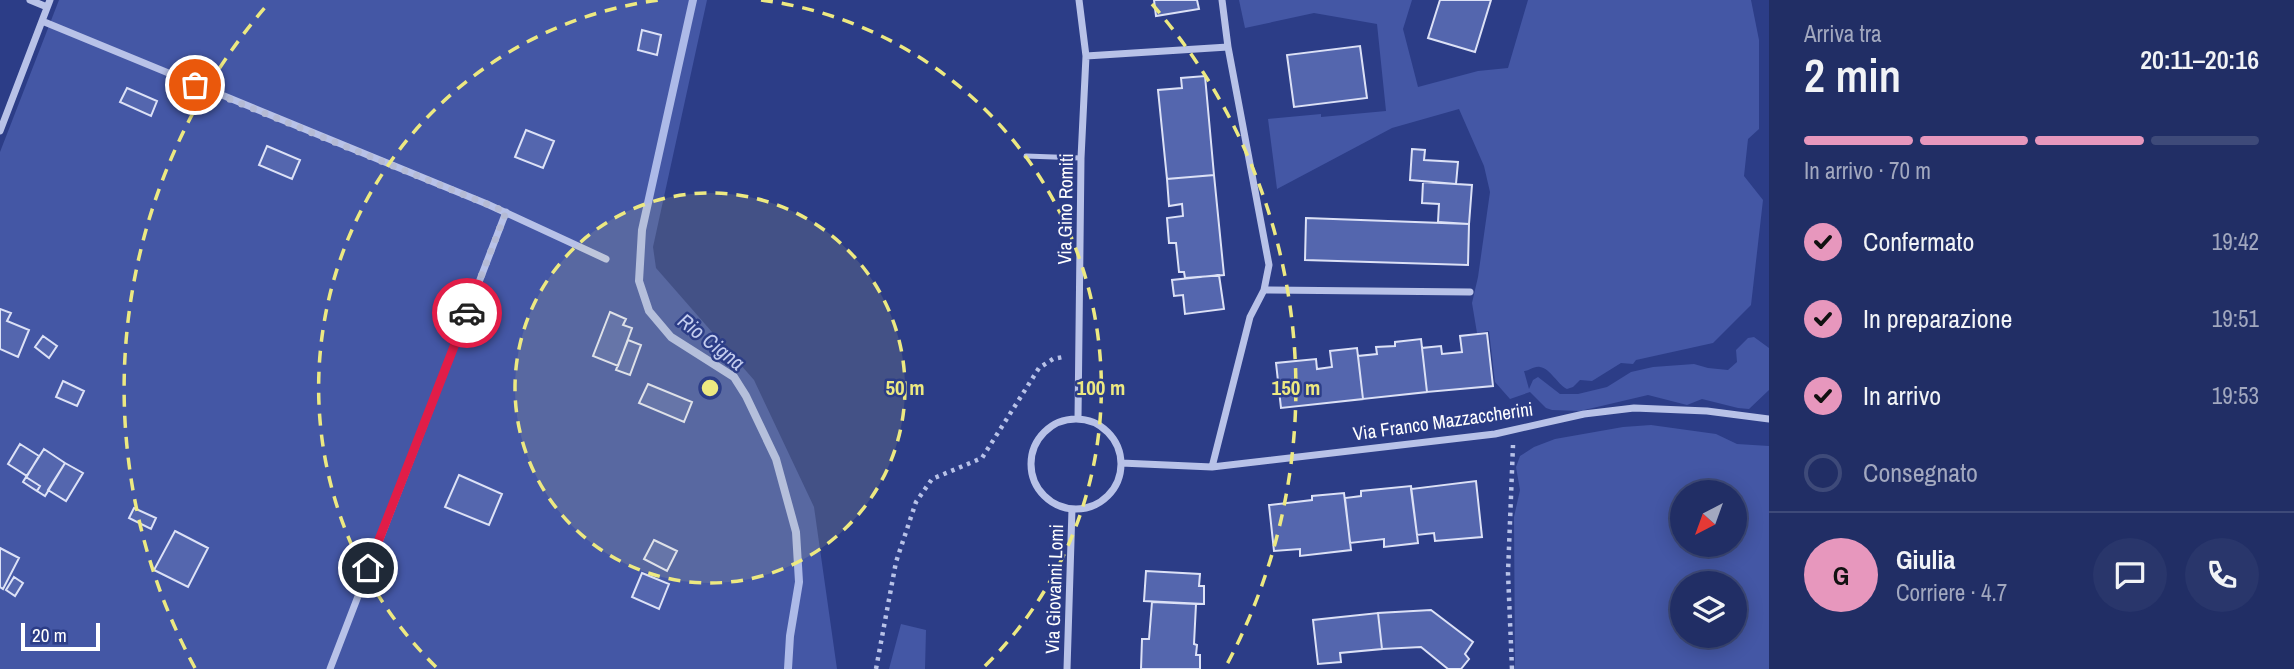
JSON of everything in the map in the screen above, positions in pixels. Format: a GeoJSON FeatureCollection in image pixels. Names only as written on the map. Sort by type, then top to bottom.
{"type":"FeatureCollection","features":[{"type":"Feature","properties":{"kind":"street"},"geometry":{"type":"LineString","coordinates":[[0,131],[48,4],[30,0]]}},
{"type":"Feature","properties":{"kind":"street","name":"Via Gino Romiti"},"geometry":{"type":"LineString","coordinates":[[1078,419],[1081,158],[1086,56],[1079,0]]}},
{"type":"Feature","properties":{"kind":"street"},"geometry":{"type":"LineString","coordinates":[[1212,467],[1250,317],[1264,290],[1269,264],[1228,47],[1222,0]]}},
{"type":"Feature","properties":{"kind":"street"},"geometry":{"type":"LineString","coordinates":[[42,21],[506,212],[606,259]]}},
{"type":"Feature","properties":{"kind":"street"},"geometry":{"type":"LineString","coordinates":[[1086,56],[1228,47]]}},
{"type":"Feature","properties":{"kind":"street"},"geometry":{"type":"LineString","coordinates":[[330,669],[506,212]]}},
{"type":"Feature","properties":{"kind":"street"},"geometry":{"type":"LineString","coordinates":[[1264,290],[1470,292]]}},
{"type":"Feature","properties":{"kind":"street","name":"Via Franco Mazzaccherini"},"geometry":{"type":"LineString","coordinates":[[1121,463],[1212,467],[1495,434],[1584,414],[1634,408],[1707,411],[1769,419]]}},
{"type":"Feature","properties":{"kind":"street"},"geometry":{"type":"LineString","coordinates":[[1078,419],[1094,423],[1108,432],[1118,446],[1121,463],[1120,477],[1114,489],[1104,500],[1092,507],[1072,509],[1048,499],[1037,487],[1032,472],[1032,456],[1038,441],[1048,429],[1062,422],[1078,419]]}},
{"type":"Feature","properties":{"kind":"street","name":"Via Giovanni Lomi"},"geometry":{"type":"LineString","coordinates":[[1067,669],[1072,509]]}},
{"type":"Feature","properties":{"kind":"lane"},"geometry":{"type":"LineString","coordinates":[[1026,156],[1081,158]]}},
{"type":"Feature","properties":{"kind":"path"},"geometry":{"type":"LineString","coordinates":[[876,669],[896,562],[916,502],[932,479],[982,458],[1039,368],[1053,359],[1078,355]]}},
{"type":"Feature","properties":{"kind":"path"},"geometry":{"type":"LineString","coordinates":[[1512,669],[1508,573],[1513,430]]}},
{"type":"Feature","properties":{"kind":"shaded area"},"geometry":{"type":"Polygon","coordinates":[[[59,0],[707,0],[653,247],[656,268],[754,380],[814,507],[837,669],[0,669],[0,152],[59,0]]]}},
{"type":"Feature","properties":{"kind":"shaded area"},"geometry":{"type":"Polygon","coordinates":[[[1239,0],[1412,0],[1403,29],[1418,87],[1478,71],[1508,68],[1528,0],[1751,0],[1759,40],[1759,129],[1748,139],[1744,176],[1763,200],[1751,305],[1713,343],[1636,360],[1633,364],[1621,363],[1592,381],[1580,380],[1567,389],[1544,368],[1524,371],[1529,389],[1533,380],[1538,377],[1560,394],[1578,394],[1607,387],[1631,372],[1653,367],[1694,364],[1728,370],[1737,362],[1736,350],[1748,338],[1754,337],[1769,348],[1769,390],[1749,409],[1702,399],[1687,405],[1648,395],[1580,411],[1546,408],[1530,392],[1510,399],[1495,382],[1489,331],[1477,333],[1472,303],[1490,192],[1484,166],[1459,109],[1392,128],[1277,189],[1268,119],[1386,111],[1377,24],[1314,13],[1245,28],[1239,0]]]}},
{"type":"Feature","properties":{"kind":"shaded area"},"geometry":{"type":"Polygon","coordinates":[[[1651,425],[1716,434],[1737,444],[1769,446],[1769,669],[1515,669],[1514,517],[1520,490],[1516,467],[1520,456],[1555,439],[1651,425]]]}},
{"type":"Feature","properties":{"kind":"shaded area"},"geometry":{"type":"Polygon","coordinates":[[[901,624],[926,630],[925,669],[889,669],[901,624]]]}},
{"type":"Feature","properties":{"kind":"building"},"geometry":{"type":"Polygon","coordinates":[[[1154,0],[1197,0],[1199,9],[1156,16],[1154,0]]]}},
{"type":"Feature","properties":{"kind":"building"},"geometry":{"type":"Polygon","coordinates":[[[1440,0],[1491,0],[1475,52],[1428,38],[1440,0]]]}},
{"type":"Feature","properties":{"kind":"building"},"geometry":{"type":"Polygon","coordinates":[[[642,30],[661,35],[657,55],[638,50],[642,30]]]}},
{"type":"Feature","properties":{"kind":"building"},"geometry":{"type":"Polygon","coordinates":[[[1360,46],[1367,98],[1294,107],[1287,55],[1360,46]]]}},
{"type":"Feature","properties":{"kind":"building"},"geometry":{"type":"Polygon","coordinates":[[[1205,76],[1214,175],[1167,179],[1158,90],[1182,88],[1181,78],[1205,76]]]}},
{"type":"Feature","properties":{"kind":"building"},"geometry":{"type":"Polygon","coordinates":[[[127,88],[157,101],[151,116],[120,102],[127,88]]]}},
{"type":"Feature","properties":{"kind":"building"},"geometry":{"type":"Polygon","coordinates":[[[526,130],[554,141],[543,168],[515,157],[526,130]]]}},
{"type":"Feature","properties":{"kind":"building"},"geometry":{"type":"Polygon","coordinates":[[[267,146],[300,160],[292,179],[259,165],[267,146]]]}},
{"type":"Feature","properties":{"kind":"building"},"geometry":{"type":"Polygon","coordinates":[[[1412,149],[1425,150],[1424,160],[1458,162],[1456,184],[1410,180],[1412,149]]]}},
{"type":"Feature","properties":{"kind":"building"},"geometry":{"type":"Polygon","coordinates":[[[1214,175],[1224,275],[1185,278],[1184,272],[1179,272],[1176,243],[1169,243],[1167,218],[1183,216],[1182,204],[1169,206],[1167,179],[1214,175]]]}},
{"type":"Feature","properties":{"kind":"building"},"geometry":{"type":"Polygon","coordinates":[[[1423,182],[1472,185],[1469,224],[1438,222],[1439,204],[1422,203],[1423,182]]]}},
{"type":"Feature","properties":{"kind":"building"},"geometry":{"type":"Polygon","coordinates":[[[1306,218],[1469,224],[1468,265],[1305,260],[1306,218]]]}},
{"type":"Feature","properties":{"kind":"building"},"geometry":{"type":"Polygon","coordinates":[[[1219,275],[1224,309],[1185,314],[1183,295],[1174,296],[1172,280],[1219,275]]]}},
{"type":"Feature","properties":{"kind":"building"},"geometry":{"type":"Polygon","coordinates":[[[0,309],[11,313],[7,321],[29,330],[18,357],[0,349],[0,309]]]}},
{"type":"Feature","properties":{"kind":"building"},"geometry":{"type":"Polygon","coordinates":[[[610,312],[626,319],[623,325],[632,328],[618,366],[593,356],[610,312]]]}},
{"type":"Feature","properties":{"kind":"building"},"geometry":{"type":"Polygon","coordinates":[[[1487,333],[1493,386],[1427,392],[1422,348],[1441,346],[1442,354],[1462,352],[1460,336],[1487,333]]]}},
{"type":"Feature","properties":{"kind":"building"},"geometry":{"type":"Polygon","coordinates":[[[43,336],[57,346],[49,358],[35,347],[43,336]]]}},
{"type":"Feature","properties":{"kind":"building"},"geometry":{"type":"Polygon","coordinates":[[[1421,339],[1427,392],[1363,399],[1358,356],[1377,354],[1376,347],[1395,346],[1395,342],[1421,339]]]}},
{"type":"Feature","properties":{"kind":"building"},"geometry":{"type":"Polygon","coordinates":[[[628,340],[641,345],[630,375],[616,370],[628,340]]]}},
{"type":"Feature","properties":{"kind":"building"},"geometry":{"type":"Polygon","coordinates":[[[1357,348],[1363,399],[1281,408],[1276,363],[1316,359],[1317,369],[1332,367],[1330,351],[1357,348]]]}},
{"type":"Feature","properties":{"kind":"building"},"geometry":{"type":"Polygon","coordinates":[[[63,381],[84,391],[77,406],[56,397],[63,381]]]}},
{"type":"Feature","properties":{"kind":"building"},"geometry":{"type":"Polygon","coordinates":[[[648,384],[692,402],[684,422],[639,403],[648,384]]]}},
{"type":"Feature","properties":{"kind":"building"},"geometry":{"type":"Polygon","coordinates":[[[20,444],[39,456],[27,476],[8,464],[20,444]]]}},
{"type":"Feature","properties":{"kind":"building"},"geometry":{"type":"Polygon","coordinates":[[[44,449],[65,463],[45,496],[37,491],[40,486],[26,477],[44,449]]]}},
{"type":"Feature","properties":{"kind":"building"},"geometry":{"type":"Polygon","coordinates":[[[65,463],[83,473],[66,501],[48,490],[65,463]]]}},
{"type":"Feature","properties":{"kind":"building"},"geometry":{"type":"Polygon","coordinates":[[[459,475],[502,494],[489,525],[445,507],[459,475]]]}},
{"type":"Feature","properties":{"kind":"building"},"geometry":{"type":"Polygon","coordinates":[[[26,477],[40,486],[37,491],[23,482],[26,477]]]}},
{"type":"Feature","properties":{"kind":"building"},"geometry":{"type":"Polygon","coordinates":[[[1476,481],[1482,537],[1435,541],[1434,533],[1417,535],[1411,489],[1476,481]]]}},
{"type":"Feature","properties":{"kind":"building"},"geometry":{"type":"Polygon","coordinates":[[[1411,486],[1418,543],[1384,547],[1384,539],[1350,543],[1345,498],[1361,496],[1361,491],[1411,486]]]}},
{"type":"Feature","properties":{"kind":"building"},"geometry":{"type":"Polygon","coordinates":[[[1344,493],[1351,550],[1300,556],[1300,549],[1274,551],[1269,505],[1344,493]]]}},
{"type":"Feature","properties":{"kind":"building"},"geometry":{"type":"Polygon","coordinates":[[[134,508],[156,518],[151,529],[129,518],[134,508]]]}},
{"type":"Feature","properties":{"kind":"building"},"geometry":{"type":"Polygon","coordinates":[[[175,531],[208,548],[188,587],[154,570],[175,531]]]}},
{"type":"Feature","properties":{"kind":"building"},"geometry":{"type":"Polygon","coordinates":[[[654,540],[677,551],[667,571],[644,559],[654,540]]]}},
{"type":"Feature","properties":{"kind":"building"},"geometry":{"type":"Polygon","coordinates":[[[0,548],[19,558],[3,589],[0,587],[0,548]]]}},
{"type":"Feature","properties":{"kind":"building"},"geometry":{"type":"Polygon","coordinates":[[[1146,571],[1200,574],[1199,586],[1204,586],[1204,604],[1144,601],[1146,571]]]}},
{"type":"Feature","properties":{"kind":"building"},"geometry":{"type":"Polygon","coordinates":[[[642,573],[669,584],[659,609],[632,597],[642,573]]]}},
{"type":"Feature","properties":{"kind":"building"},"geometry":{"type":"Polygon","coordinates":[[[14,577],[23,583],[15,596],[6,590],[14,577]]]}},
{"type":"Feature","properties":{"kind":"building"},"geometry":{"type":"Polygon","coordinates":[[[1152,602],[1196,604],[1194,644],[1197,645],[1196,655],[1200,655],[1200,669],[1141,669],[1142,639],[1149,639],[1152,602]]]}},
{"type":"Feature","properties":{"kind":"building"},"geometry":{"type":"Polygon","coordinates":[[[1431,610],[1473,642],[1465,654],[1469,659],[1461,669],[1448,669],[1421,647],[1382,649],[1378,613],[1431,610]]]}},
{"type":"Feature","properties":{"kind":"building"},"geometry":{"type":"Polygon","coordinates":[[[1378,613],[1382,649],[1340,653],[1341,662],[1318,664],[1313,620],[1378,613]]]}},
{"type":"Feature","properties":{"kind":"waterway","name":"Rio Cigna"},"geometry":{"type":"LineString","coordinates":[[693,0],[642,230],[639,281],[649,311],[671,337],[734,377],[776,459],[796,532],[799,582],[790,636],[788,669]]}},
{"type":"Feature","properties":{"kind":"way so far"},"geometry":{"type":"LineString","coordinates":[[195,85],[506,212],[467,313]]}},
{"type":"Feature","properties":{"kind":"route"},"geometry":{"type":"LineString","coordinates":[[368,568],[467,313]]}}]}
